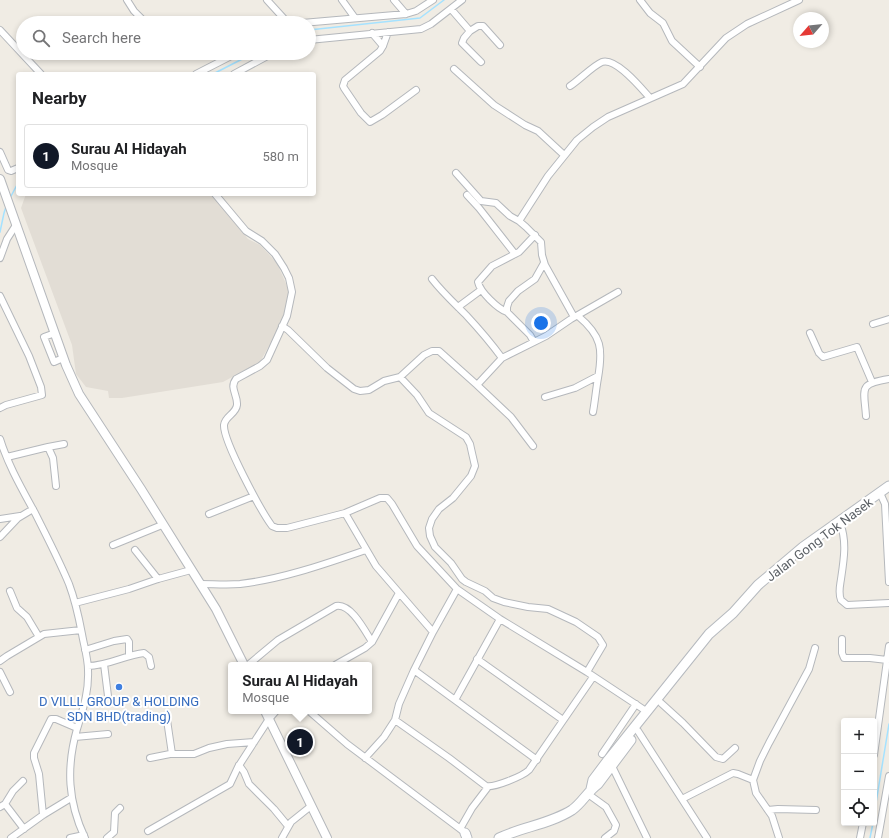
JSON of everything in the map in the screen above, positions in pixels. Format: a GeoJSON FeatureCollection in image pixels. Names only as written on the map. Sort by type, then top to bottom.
{"type":"FeatureCollection","features":[{"type":"Feature","properties":{"kind":"main road","name":"Jalan Gong Tok Nasek"},"geometry":{"type":"LineString","coordinates":[[499,838],[569,812],[578,805],[589,791],[593,780],[607,760],[646,716],[709,634],[717,628],[767,576],[803,547],[889,486]]}},
{"type":"Feature","properties":{"kind":"main road","name":"Jalan Gong Tok Nasek"},"geometry":{"type":"LineString","coordinates":[[658,706],[712,638],[717,628]]}},
{"type":"Feature","properties":{"kind":"main road"},"geometry":{"type":"LineString","coordinates":[[646,716],[658,706]]}},
{"type":"Feature","properties":{"kind":"main road","name":"Jalan Gong Tok Nasek"},"geometry":{"type":"LineString","coordinates":[[607,760],[638,731],[646,716]]}},
{"type":"Feature","properties":{"kind":"street"},"geometry":{"type":"LineString","coordinates":[[127,0],[139,16]]}},
{"type":"Feature","properties":{"kind":"street"},"geometry":{"type":"LineString","coordinates":[[267,0],[282,16]]}},
{"type":"Feature","properties":{"kind":"street"},"geometry":{"type":"LineString","coordinates":[[342,0],[355,18]]}},
{"type":"Feature","properties":{"kind":"street"},"geometry":{"type":"LineString","coordinates":[[394,0],[406,14]]}},
{"type":"Feature","properties":{"kind":"street"},"geometry":{"type":"LineString","coordinates":[[316,22],[406,14],[416,11],[433,0]]}},
{"type":"Feature","properties":{"kind":"street"},"geometry":{"type":"LineString","coordinates":[[316,39],[372,33],[421,30],[462,0]]}},
{"type":"Feature","properties":{"kind":"street"},"geometry":{"type":"LineString","coordinates":[[640,0],[662,23],[672,41],[700,67]]}},
{"type":"Feature","properties":{"kind":"street"},"geometry":{"type":"LineString","coordinates":[[519,221],[548,176],[564,155],[577,140],[601,121],[683,84],[726,38],[737,30],[799,0]]}},
{"type":"Feature","properties":{"kind":"street"},"geometry":{"type":"LineString","coordinates":[[450,9],[470,31]]}},
{"type":"Feature","properties":{"kind":"street"},"geometry":{"type":"LineString","coordinates":[[481,62],[462,43],[470,31],[478,26],[483,26],[500,45]]}},
{"type":"Feature","properties":{"kind":"street"},"geometry":{"type":"LineString","coordinates":[[0,30],[16,47]]}},
{"type":"Feature","properties":{"kind":"street"},"geometry":{"type":"LineString","coordinates":[[388,32],[380,51],[344,81],[344,88],[368,122],[372,122],[416,90]]}},
{"type":"Feature","properties":{"kind":"street"},"geometry":{"type":"LineString","coordinates":[[372,33],[383,46]]}},
{"type":"Feature","properties":{"kind":"street"},"geometry":{"type":"LineString","coordinates":[[28,60],[39,72]]}},
{"type":"Feature","properties":{"kind":"street"},"geometry":{"type":"LineString","coordinates":[[200,72],[223,60]]}},
{"type":"Feature","properties":{"kind":"street"},"geometry":{"type":"LineString","coordinates":[[238,72],[260,60]]}},
{"type":"Feature","properties":{"kind":"street"},"geometry":{"type":"LineString","coordinates":[[570,86],[600,64],[606,62],[620,68],[650,98]]}},
{"type":"Feature","properties":{"kind":"street"},"geometry":{"type":"LineString","coordinates":[[454,69],[494,105],[524,125],[538,131],[564,155]]}},
{"type":"Feature","properties":{"kind":"street"},"geometry":{"type":"LineString","coordinates":[[0,152],[8,170],[11,171],[16,169]]}},
{"type":"Feature","properties":{"kind":"street"},"geometry":{"type":"LineString","coordinates":[[456,173],[480,201],[496,203],[535,235],[542,245],[544,263],[576,316],[588,325],[596,337],[600,346],[601,357],[593,412]]}},
{"type":"Feature","properties":{"kind":"street"},"geometry":{"type":"LineString","coordinates":[[0,179],[63,358],[79,394],[200,584],[224,624],[243,662]]}},
{"type":"Feature","properties":{"kind":"street"},"geometry":{"type":"LineString","coordinates":[[466,195],[479,208],[515,254]]}},
{"type":"Feature","properties":{"kind":"street"},"geometry":{"type":"LineString","coordinates":[[217,196],[246,231],[262,241],[275,254],[284,268],[291,286],[292,297],[289,310],[282,326],[264,363],[236,379],[234,382],[233,388],[237,402],[236,408],[225,420],[224,424],[226,440],[270,524],[277,528],[287,528],[345,513],[380,498],[387,498],[417,546],[457,589],[636,704],[646,716]]}},
{"type":"Feature","properties":{"kind":"street"},"geometry":{"type":"LineString","coordinates":[[0,258],[7,239],[16,225]]}},
{"type":"Feature","properties":{"kind":"street"},"geometry":{"type":"LineString","coordinates":[[534,342],[530,335],[508,312],[501,309],[481,290],[478,282],[495,264],[515,254],[535,235]]}},
{"type":"Feature","properties":{"kind":"street"},"geometry":{"type":"LineString","coordinates":[[508,312],[507,307],[509,301],[518,291],[535,279],[544,263]]}},
{"type":"Feature","properties":{"kind":"street"},"geometry":{"type":"LineString","coordinates":[[432,279],[502,358]]}},
{"type":"Feature","properties":{"kind":"street"},"geometry":{"type":"LineString","coordinates":[[458,307],[481,290]]}},
{"type":"Feature","properties":{"kind":"street"},"geometry":{"type":"LineString","coordinates":[[477,385],[502,358],[534,342],[618,292]]}},
{"type":"Feature","properties":{"kind":"street"},"geometry":{"type":"LineString","coordinates":[[0,296],[29,356],[42,387],[42,395],[0,408]]}},
{"type":"Feature","properties":{"kind":"street"},"geometry":{"type":"LineString","coordinates":[[873,324],[889,319]]}},
{"type":"Feature","properties":{"kind":"street"},"geometry":{"type":"LineString","coordinates":[[282,326],[288,330],[318,360],[354,389],[364,392],[384,382],[400,377],[424,355],[432,351],[436,351],[477,385],[511,417],[533,446]]}},
{"type":"Feature","properties":{"kind":"street"},"geometry":{"type":"LineString","coordinates":[[810,333],[819,353],[823,357],[857,347],[872,382]]}},
{"type":"Feature","properties":{"kind":"street"},"geometry":{"type":"LineString","coordinates":[[545,398],[575,388],[598,376]]}},
{"type":"Feature","properties":{"kind":"street"},"geometry":{"type":"LineString","coordinates":[[400,377],[417,395],[429,413],[466,438],[470,444],[475,466],[471,476],[453,498],[439,509],[432,519],[429,533],[433,545],[463,580],[485,591],[493,598],[514,605],[548,610],[581,624],[598,637],[603,645],[587,672]]}},
{"type":"Feature","properties":{"kind":"street"},"geometry":{"type":"LineString","coordinates":[[866,416],[864,391],[866,386],[872,382],[889,379]]}},
{"type":"Feature","properties":{"kind":"street"},"geometry":{"type":"LineString","coordinates":[[0,439],[7,457],[70,586],[88,666],[86,702],[77,728],[71,755],[69,786],[71,798],[84,836],[70,838]]}},
{"type":"Feature","properties":{"kind":"street"},"geometry":{"type":"LineString","coordinates":[[7,457],[64,444]]}},
{"type":"Feature","properties":{"kind":"street"},"geometry":{"type":"LineString","coordinates":[[48,447],[53,458],[56,486]]}},
{"type":"Feature","properties":{"kind":"street"},"geometry":{"type":"LineString","coordinates":[[880,493],[885,504],[889,582]]}},
{"type":"Feature","properties":{"kind":"street"},"geometry":{"type":"LineString","coordinates":[[209,514],[254,496]]}},
{"type":"Feature","properties":{"kind":"street"},"geometry":{"type":"LineString","coordinates":[[0,537],[22,515],[32,509]]}},
{"type":"Feature","properties":{"kind":"street"},"geometry":{"type":"LineString","coordinates":[[345,513],[376,566],[433,632]]}},
{"type":"Feature","properties":{"kind":"street"},"geometry":{"type":"LineString","coordinates":[[0,519],[22,515]]}},
{"type":"Feature","properties":{"kind":"street"},"geometry":{"type":"LineString","coordinates":[[840,522],[844,540],[839,592],[840,600],[847,605],[889,603]]}},
{"type":"Feature","properties":{"kind":"street"},"geometry":{"type":"LineString","coordinates":[[113,545],[162,525]]}},
{"type":"Feature","properties":{"kind":"street"},"geometry":{"type":"LineString","coordinates":[[135,550],[158,579]]}},
{"type":"Feature","properties":{"kind":"street"},"geometry":{"type":"LineString","coordinates":[[200,584],[240,584],[258,581],[321,566],[366,550]]}},
{"type":"Feature","properties":{"kind":"street"},"geometry":{"type":"LineString","coordinates":[[75,603],[129,589],[191,570]]}},
{"type":"Feature","properties":{"kind":"street"},"geometry":{"type":"LineString","coordinates":[[365,758],[384,737],[395,720],[399,704],[414,670],[457,589]]}},
{"type":"Feature","properties":{"kind":"street"},"geometry":{"type":"LineString","coordinates":[[10,591],[17,608],[27,617],[39,637]]}},
{"type":"Feature","properties":{"kind":"street"},"geometry":{"type":"LineString","coordinates":[[340,662],[365,648],[372,642],[399,593]]}},
{"type":"Feature","properties":{"kind":"street"},"geometry":{"type":"LineString","coordinates":[[252,662],[278,640],[339,605],[350,610],[372,642]]}},
{"type":"Feature","properties":{"kind":"street"},"geometry":{"type":"LineString","coordinates":[[455,700],[500,618]]}},
{"type":"Feature","properties":{"kind":"street"},"geometry":{"type":"LineString","coordinates":[[0,661],[39,637],[49,633],[81,630]]}},
{"type":"Feature","properties":{"kind":"street"},"geometry":{"type":"LineString","coordinates":[[842,639],[842,653],[844,658],[870,658],[887,660]]}},
{"type":"Feature","properties":{"kind":"street"},"geometry":{"type":"LineString","coordinates":[[85,650],[114,641],[127,640],[129,642],[129,656]]}},
{"type":"Feature","properties":{"kind":"street"},"geometry":{"type":"LineString","coordinates":[[874,754],[889,646]]}},
{"type":"Feature","properties":{"kind":"street"},"geometry":{"type":"LineString","coordinates":[[779,838],[772,816],[756,792],[753,780],[769,743],[809,669],[814,648]]}},
{"type":"Feature","properties":{"kind":"street"},"geometry":{"type":"LineString","coordinates":[[88,666],[104,664],[129,656],[146,654],[150,659],[151,666]]}},
{"type":"Feature","properties":{"kind":"street"},"geometry":{"type":"LineString","coordinates":[[477,659],[563,720]]}},
{"type":"Feature","properties":{"kind":"street"},"geometry":{"type":"LineString","coordinates":[[104,664],[108,696]]}},
{"type":"Feature","properties":{"kind":"street"},"geometry":{"type":"LineString","coordinates":[[414,670],[538,760]]}},
{"type":"Feature","properties":{"kind":"street"},"geometry":{"type":"LineString","coordinates":[[0,672],[10,692]]}},
{"type":"Feature","properties":{"kind":"street"},"geometry":{"type":"LineString","coordinates":[[312,714],[347,744],[466,834],[472,808],[488,787],[524,774],[529,770],[538,760],[563,720],[593,677]]}},
{"type":"Feature","properties":{"kind":"street"},"geometry":{"type":"LineString","coordinates":[[636,704],[607,760],[647,838]]}},
{"type":"Feature","properties":{"kind":"street"},"geometry":{"type":"LineString","coordinates":[[658,706],[683,723],[716,757],[723,759],[734,748]]}},
{"type":"Feature","properties":{"kind":"street"},"geometry":{"type":"LineString","coordinates":[[148,831],[228,787],[232,782],[239,765],[254,742],[267,715]]}},
{"type":"Feature","properties":{"kind":"street"},"geometry":{"type":"LineString","coordinates":[[267,715],[327,838]]}},
{"type":"Feature","properties":{"kind":"street"},"geometry":{"type":"LineString","coordinates":[[43,815],[39,774],[34,754],[51,719],[56,718],[77,728]]}},
{"type":"Feature","properties":{"kind":"street"},"geometry":{"type":"LineString","coordinates":[[167,720],[172,754]]}},
{"type":"Feature","properties":{"kind":"street"},"geometry":{"type":"LineString","coordinates":[[395,720],[488,787]]}},
{"type":"Feature","properties":{"kind":"street"},"geometry":{"type":"LineString","coordinates":[[638,731],[707,838]]}},
{"type":"Feature","properties":{"kind":"street"},"geometry":{"type":"LineString","coordinates":[[75,737],[108,734]]}},
{"type":"Feature","properties":{"kind":"street"},"geometry":{"type":"LineString","coordinates":[[150,758],[172,754],[190,755],[221,745],[254,742]]}},
{"type":"Feature","properties":{"kind":"street"},"geometry":{"type":"LineString","coordinates":[[239,765],[249,784],[288,826]]}},
{"type":"Feature","properties":{"kind":"street"},"geometry":{"type":"LineString","coordinates":[[682,799],[733,773],[753,780]]}},
{"type":"Feature","properties":{"kind":"street"},"geometry":{"type":"LineString","coordinates":[[878,838],[889,776]]}},
{"type":"Feature","properties":{"kind":"street"},"geometry":{"type":"LineString","coordinates":[[23,781],[2,806],[24,829]]}},
{"type":"Feature","properties":{"kind":"street"},"geometry":{"type":"LineString","coordinates":[[589,791],[606,807],[616,826],[614,831],[605,838]]}},
{"type":"Feature","properties":{"kind":"street"},"geometry":{"type":"LineString","coordinates":[[11,838],[43,815],[71,798]]}},
{"type":"Feature","properties":{"kind":"street"},"geometry":{"type":"LineString","coordinates":[[282,838],[288,826],[295,818],[311,806]]}},
{"type":"Feature","properties":{"kind":"street"},"geometry":{"type":"LineString","coordinates":[[107,838],[114,832],[115,813],[120,808]]}},
{"type":"Feature","properties":{"kind":"street"},"geometry":{"type":"LineString","coordinates":[[768,810],[778,808],[816,810]]}},
{"type":"Feature","properties":{"kind":"street"},"geometry":{"type":"LineString","coordinates":[[860,838],[862,826]]}},
{"type":"Feature","properties":{"kind":"shaded area"},"geometry":{"type":"Polygon","coordinates":[[[25,196],[213,196],[248,239],[260,245],[277,263],[290,293],[285,317],[260,362],[223,382],[122,398],[109,398],[108,391],[86,387],[76,374],[72,345],[21,208],[25,196]]]}},
{"type":"Feature","properties":{"kind":"waterway"},"geometry":{"type":"LineString","coordinates":[[316,29],[420,18],[444,0]]}},
{"type":"Feature","properties":{"kind":"waterway"},"geometry":{"type":"LineString","coordinates":[[217,72],[240,60]]}},
{"type":"Feature","properties":{"kind":"waterway"},"geometry":{"type":"LineString","coordinates":[[10,198],[16,187]]}},
{"type":"Feature","properties":{"kind":"waterway"},"geometry":{"type":"LineString","coordinates":[[0,232],[6,207]]}},
{"type":"Feature","properties":{"kind":"waterway"},"geometry":{"type":"LineString","coordinates":[[877,797],[889,724]]}},
{"type":"Feature","properties":{"kind":"waterway"},"geometry":{"type":"LineString","coordinates":[[870,838],[872,826]]}},
{"type":"Feature","properties":{"kind":"place","name":"D VILLL GROUP & HOLDING SDN BHD(trading)"},"geometry":{"type":"Point","coordinates":[119,687]}},
{"type":"Feature","properties":{"kind":"place","name":"Surau Al Hidayah"},"geometry":{"type":"Point","coordinates":[300,742]}}]}
